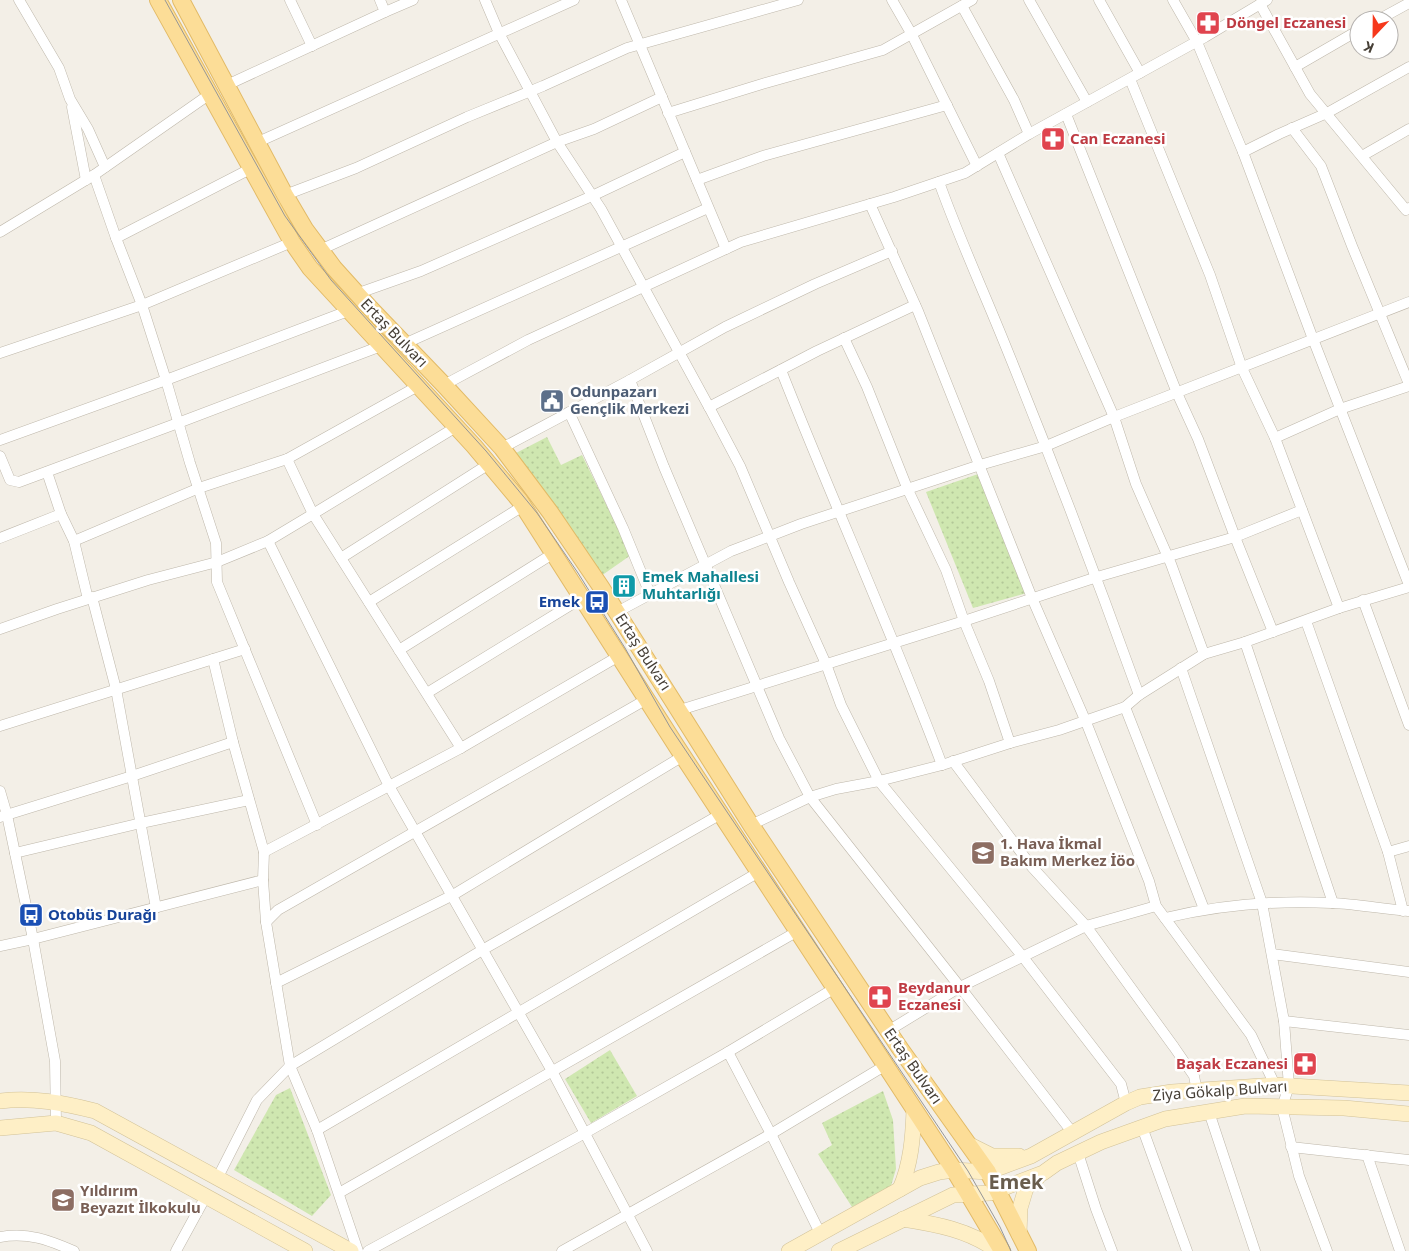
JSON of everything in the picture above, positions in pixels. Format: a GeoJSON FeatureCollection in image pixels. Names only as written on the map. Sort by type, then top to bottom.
{"type":"FeatureCollection","features":[{"type":"Feature","properties":{"kind":"main road","name":"Ertaş Bulvarı"},"geometry":{"type":"LineString","coordinates":[[158,0],[292,242],[310,268],[456,427],[523,506],[683,756],[954,1170],[1002,1251]]}},
{"type":"Feature","properties":{"kind":"main road","name":"Ertaş Bulvarı"},"geometry":{"type":"LineString","coordinates":[[181,0],[305,229],[356,294],[502,448],[550,512],[680,710],[751,825],[888,1031],[988,1172],[1028,1251]]}},
{"type":"Feature","properties":{"kind":"main road","name":"Ziya Gökalp Bulvarı"},"geometry":{"type":"LineString","coordinates":[[988,1172],[1031,1156],[1072,1132],[1140,1097],[1172,1092],[1282,1086],[1409,1093]]}},
{"type":"Feature","properties":{"kind":"main road"},"geometry":{"type":"LineString","coordinates":[[0,1101],[18,1099],[57,1102],[95,1111],[351,1251]]}},
{"type":"Feature","properties":{"kind":"main road","name":"Ziya Gökalp Bulvarı"},"geometry":{"type":"LineString","coordinates":[[838,1251],[953,1195],[990,1193],[1043,1172],[1057,1163],[1102,1142],[1165,1119],[1245,1106],[1344,1108],[1409,1114]]}},
{"type":"Feature","properties":{"kind":"main road"},"geometry":{"type":"LineString","coordinates":[[900,1189],[909,1162],[913,1137],[914,1110]]}},
{"type":"Feature","properties":{"kind":"main road"},"geometry":{"type":"LineString","coordinates":[[0,1128],[56,1123],[91,1133],[304,1251]]}},
{"type":"Feature","properties":{"kind":"main road"},"geometry":{"type":"LineString","coordinates":[[967,1144],[992,1156],[1031,1156]]}},
{"type":"Feature","properties":{"kind":"main road"},"geometry":{"type":"LineString","coordinates":[[789,1251],[920,1178],[938,1172],[954,1170],[988,1172]]}},
{"type":"Feature","properties":{"kind":"main road"},"geometry":{"type":"LineString","coordinates":[[1019,1234],[1020,1208],[1026,1188],[1043,1172]]}},
{"type":"Feature","properties":{"kind":"main road"},"geometry":{"type":"LineString","coordinates":[[903,1219],[938,1224],[968,1235],[997,1251]]}},
{"type":"Feature","properties":{"kind":"street"},"geometry":{"type":"LineString","coordinates":[[20,0],[59,68],[70,99],[90,177],[142,305],[166,380],[216,543],[217,582],[317,825]]}},
{"type":"Feature","properties":{"kind":"street"},"geometry":{"type":"LineString","coordinates":[[290,0],[312,46]]}},
{"type":"Feature","properties":{"kind":"street"},"geometry":{"type":"LineString","coordinates":[[380,0],[385,12]]}},
{"type":"Feature","properties":{"kind":"street"},"geometry":{"type":"LineString","coordinates":[[227,85],[413,0]]}},
{"type":"Feature","properties":{"kind":"street"},"geometry":{"type":"LineString","coordinates":[[485,0],[557,142],[592,196],[622,248],[740,466],[826,664],[841,705],[879,780],[1023,957],[1121,1084],[1126,1103]]}},
{"type":"Feature","properties":{"kind":"street"},"geometry":{"type":"LineString","coordinates":[[258,142],[400,80],[500,32],[574,0]]}},
{"type":"Feature","properties":{"kind":"street"},"geometry":{"type":"LineString","coordinates":[[621,0],[726,249]]}},
{"type":"Feature","properties":{"kind":"street"},"geometry":{"type":"LineString","coordinates":[[285,195],[356,168],[467,117],[639,44],[798,0]]}},
{"type":"Feature","properties":{"kind":"street"},"geometry":{"type":"LineString","coordinates":[[892,0],[911,33],[977,166]]}},
{"type":"Feature","properties":{"kind":"street"},"geometry":{"type":"LineString","coordinates":[[668,113],[883,50],[972,0]]}},
{"type":"Feature","properties":{"kind":"street"},"geometry":{"type":"LineString","coordinates":[[1029,0],[1087,102]]}},
{"type":"Feature","properties":{"kind":"street"},"geometry":{"type":"LineString","coordinates":[[1099,0],[1140,73]]}},
{"type":"Feature","properties":{"kind":"street"},"geometry":{"type":"LineString","coordinates":[[751,825],[810,797],[836,789],[942,765],[1010,743],[1086,722],[1125,707],[1139,695],[1204,654],[1245,642],[1339,608],[1409,586],[1243,152],[1198,42],[1173,0]]}},
{"type":"Feature","properties":{"kind":"street"},"geometry":{"type":"LineString","coordinates":[[444,385],[528,340],[741,242],[870,204],[965,173],[1029,134],[1198,42],[1264,2],[1310,94],[1408,211]]}},
{"type":"Feature","properties":{"kind":"street"},"geometry":{"type":"LineString","coordinates":[[1397,10],[1409,4]]}},
{"type":"Feature","properties":{"kind":"street"},"geometry":{"type":"LineString","coordinates":[[962,6],[1014,100],[1029,134]]}},
{"type":"Feature","properties":{"kind":"street"},"geometry":{"type":"LineString","coordinates":[[1295,67],[1349,36]]}},
{"type":"Feature","properties":{"kind":"street"},"geometry":{"type":"LineString","coordinates":[[1243,152],[1326,113],[1409,67]]}},
{"type":"Feature","properties":{"kind":"street"},"geometry":{"type":"LineString","coordinates":[[1130,79],[1210,275],[1242,368],[1275,438],[1339,608]]}},
{"type":"Feature","properties":{"kind":"street"},"geometry":{"type":"LineString","coordinates":[[0,232],[90,177],[210,94]]}},
{"type":"Feature","properties":{"kind":"street"},"geometry":{"type":"LineString","coordinates":[[320,250],[557,142],[594,129],[662,97]]}},
{"type":"Feature","properties":{"kind":"street"},"geometry":{"type":"LineString","coordinates":[[70,99],[88,130],[105,167]]}},
{"type":"Feature","properties":{"kind":"street"},"geometry":{"type":"LineString","coordinates":[[697,180],[763,156],[947,105]]}},
{"type":"Feature","properties":{"kind":"street"},"geometry":{"type":"LineString","coordinates":[[1066,114],[1177,393],[1198,439],[1234,537],[1273,632]]}},
{"type":"Feature","properties":{"kind":"street"},"geometry":{"type":"LineString","coordinates":[[1275,438],[1340,409],[1409,385],[1321,166],[1292,128]]}},
{"type":"Feature","properties":{"kind":"street"},"geometry":{"type":"LineString","coordinates":[[1362,156],[1409,129]]}},
{"type":"Feature","properties":{"kind":"street"},"geometry":{"type":"LineString","coordinates":[[356,294],[421,271],[592,196],[685,152]]}},
{"type":"Feature","properties":{"kind":"street"},"geometry":{"type":"LineString","coordinates":[[998,153],[1114,417],[1136,484],[1168,556],[1204,654]]}},
{"type":"Feature","properties":{"kind":"street"},"geometry":{"type":"LineString","coordinates":[[116,238],[252,168]]}},
{"type":"Feature","properties":{"kind":"street"},"geometry":{"type":"LineString","coordinates":[[939,182],[956,230],[1046,446],[1097,576],[1139,695]]}},
{"type":"Feature","properties":{"kind":"street"},"geometry":{"type":"LineString","coordinates":[[870,204],[915,305],[1032,598],[1086,722],[1149,881],[1156,906],[1251,1035],[1282,1086]]}},
{"type":"Feature","properties":{"kind":"street"},"geometry":{"type":"LineString","coordinates":[[404,344],[708,208]]}},
{"type":"Feature","properties":{"kind":"street"},"geometry":{"type":"LineString","coordinates":[[0,353],[142,305],[292,242]]}},
{"type":"Feature","properties":{"kind":"street"},"geometry":{"type":"LineString","coordinates":[[502,448],[630,380],[724,327],[892,251]]}},
{"type":"Feature","properties":{"kind":"street"},"geometry":{"type":"LineString","coordinates":[[617,612],[731,551],[839,512],[980,465],[1046,446],[1114,417],[1409,302]]}},
{"type":"Feature","properties":{"kind":"street"},"geometry":{"type":"LineString","coordinates":[[709,407],[844,338],[915,305]]}},
{"type":"Feature","properties":{"kind":"street"},"geometry":{"type":"LineString","coordinates":[[0,440],[348,311]]}},
{"type":"Feature","properties":{"kind":"street"},"geometry":{"type":"LineString","coordinates":[[844,338],[867,387],[908,490],[946,570],[964,621],[989,681],[1010,743]]}},
{"type":"Feature","properties":{"kind":"street"},"geometry":{"type":"LineString","coordinates":[[0,456],[10,480],[19,482],[178,424],[381,346]]}},
{"type":"Feature","properties":{"kind":"street"},"geometry":{"type":"LineString","coordinates":[[780,370],[894,642],[942,765]]}},
{"type":"Feature","properties":{"kind":"street"},"geometry":{"type":"LineString","coordinates":[[630,380],[778,738],[810,797],[1072,1132]]}},
{"type":"Feature","properties":{"kind":"street"},"geometry":{"type":"LineString","coordinates":[[74,541],[199,488],[287,459],[418,386]]}},
{"type":"Feature","properties":{"kind":"street"},"geometry":{"type":"LineString","coordinates":[[569,412],[623,528],[650,594]]}},
{"type":"Feature","properties":{"kind":"street"},"geometry":{"type":"LineString","coordinates":[[0,629],[148,580],[217,562],[268,540],[456,427]]}},
{"type":"Feature","properties":{"kind":"street"},"geometry":{"type":"LineString","coordinates":[[287,459],[313,514],[461,748]]}},
{"type":"Feature","properties":{"kind":"street"},"geometry":{"type":"LineString","coordinates":[[341,558],[489,464]]}},
{"type":"Feature","properties":{"kind":"street"},"geometry":{"type":"LineString","coordinates":[[47,472],[61,514],[74,541],[116,689],[156,908]]}},
{"type":"Feature","properties":{"kind":"street"},"geometry":{"type":"LineString","coordinates":[[369,602],[523,506]]}},
{"type":"Feature","properties":{"kind":"street"},"geometry":{"type":"LineString","coordinates":[[680,710],[964,621],[1097,576],[1234,537],[1302,510]]}},
{"type":"Feature","properties":{"kind":"street"},"geometry":{"type":"LineString","coordinates":[[0,538],[61,514]]}},
{"type":"Feature","properties":{"kind":"street"},"geometry":{"type":"LineString","coordinates":[[268,540],[389,786],[552,1070],[647,1251]]}},
{"type":"Feature","properties":{"kind":"street"},"geometry":{"type":"LineString","coordinates":[[399,650],[554,553]]}},
{"type":"Feature","properties":{"kind":"street"},"geometry":{"type":"LineString","coordinates":[[427,693],[582,598]]}},
{"type":"Feature","properties":{"kind":"street"},"geometry":{"type":"LineString","coordinates":[[1363,600],[1409,725]]}},
{"type":"Feature","properties":{"kind":"street"},"geometry":{"type":"LineString","coordinates":[[1165,918],[1204,909],[1262,903],[1333,903],[1406,911],[1388,852],[1306,621]]}},
{"type":"Feature","properties":{"kind":"street"},"geometry":{"type":"LineString","coordinates":[[1245,642],[1333,903]]}},
{"type":"Feature","properties":{"kind":"street"},"geometry":{"type":"LineString","coordinates":[[0,726],[245,649]]}},
{"type":"Feature","properties":{"kind":"street"},"geometry":{"type":"LineString","coordinates":[[264,852],[461,748],[619,656]]}},
{"type":"Feature","properties":{"kind":"street"},"geometry":{"type":"LineString","coordinates":[[213,659],[233,742],[264,852],[263,880],[266,922],[290,1066],[317,1130],[358,1251]]}},
{"type":"Feature","properties":{"kind":"street"},"geometry":{"type":"LineString","coordinates":[[1181,668],[1262,903],[1284,1021],[1282,1107],[1299,1176],[1327,1251]]}},
{"type":"Feature","properties":{"kind":"street"},"geometry":{"type":"LineString","coordinates":[[266,922],[278,910],[647,699]]}},
{"type":"Feature","properties":{"kind":"street"},"geometry":{"type":"LineString","coordinates":[[1125,707],[1204,909]]}},
{"type":"Feature","properties":{"kind":"street"},"geometry":{"type":"LineString","coordinates":[[4,816],[233,742]]}},
{"type":"Feature","properties":{"kind":"street"},"geometry":{"type":"LineString","coordinates":[[276,982],[453,895],[683,756]]}},
{"type":"Feature","properties":{"kind":"street"},"geometry":{"type":"LineString","coordinates":[[953,761],[1032,867],[1086,926],[1194,1076],[1197,1091]]}},
{"type":"Feature","properties":{"kind":"street"},"geometry":{"type":"LineString","coordinates":[[0,791],[4,816],[15,853],[33,940],[55,1061],[56,1123]]}},
{"type":"Feature","properties":{"kind":"street"},"geometry":{"type":"LineString","coordinates":[[15,853],[249,800]]}},
{"type":"Feature","properties":{"kind":"street"},"geometry":{"type":"LineString","coordinates":[[218,1177],[257,1100],[290,1066],[484,949],[721,814]]}},
{"type":"Feature","properties":{"kind":"street"},"geometry":{"type":"LineString","coordinates":[[1388,852],[1409,846]]}},
{"type":"Feature","properties":{"kind":"street"},"geometry":{"type":"LineString","coordinates":[[317,1130],[759,872]]}},
{"type":"Feature","properties":{"kind":"street"},"geometry":{"type":"LineString","coordinates":[[0,946],[33,940],[263,880]]}},
{"type":"Feature","properties":{"kind":"street"},"geometry":{"type":"LineString","coordinates":[[888,1031],[960,987],[1086,926],[1156,906]]}},
{"type":"Feature","properties":{"kind":"street"},"geometry":{"type":"LineString","coordinates":[[339,1193],[798,931]]}},
{"type":"Feature","properties":{"kind":"street"},"geometry":{"type":"LineString","coordinates":[[1272,954],[1409,972]]}},
{"type":"Feature","properties":{"kind":"street"},"geometry":{"type":"LineString","coordinates":[[368,1251],[585,1133],[728,1052],[835,988]]}},
{"type":"Feature","properties":{"kind":"street"},"geometry":{"type":"LineString","coordinates":[[1284,1021],[1409,1035]]}},
{"type":"Feature","properties":{"kind":"street"},"geometry":{"type":"LineString","coordinates":[[728,1052],[820,1233]]}},
{"type":"Feature","properties":{"kind":"street"},"geometry":{"type":"LineString","coordinates":[[562,1251],[771,1134],[886,1065]]}},
{"type":"Feature","properties":{"kind":"street"},"geometry":{"type":"LineString","coordinates":[[1209,1112],[1255,1251]]}},
{"type":"Feature","properties":{"kind":"street"},"geometry":{"type":"LineString","coordinates":[[1142,1127],[1187,1251]]}},
{"type":"Feature","properties":{"kind":"street"},"geometry":{"type":"LineString","coordinates":[[1291,1147],[1409,1160]]}},
{"type":"Feature","properties":{"kind":"street"},"geometry":{"type":"LineString","coordinates":[[1078,1153],[1112,1251]]}},
{"type":"Feature","properties":{"kind":"street"},"geometry":{"type":"LineString","coordinates":[[1367,1155],[1400,1251]]}},
{"type":"Feature","properties":{"kind":"street"},"geometry":{"type":"LineString","coordinates":[[176,1251],[206,1196]]}},
{"type":"Feature","properties":{"kind":"street"},"geometry":{"type":"LineString","coordinates":[[0,1237],[13,1234],[48,1239],[74,1251]]}},
{"type":"Feature","properties":{"kind":"green space"},"geometry":{"type":"Polygon","coordinates":[[[547,437],[561,465],[582,455],[631,555],[601,576],[516,453],[547,437]]]}},
{"type":"Feature","properties":{"kind":"green space"},"geometry":{"type":"Polygon","coordinates":[[[981,473],[1027,593],[973,608],[926,492],[981,473]]]}},
{"type":"Feature","properties":{"kind":"green space"},"geometry":{"type":"Polygon","coordinates":[[[610,1050],[637,1096],[591,1123],[565,1079],[610,1050]]]}},
{"type":"Feature","properties":{"kind":"green space"},"geometry":{"type":"Polygon","coordinates":[[[290,1088],[331,1195],[312,1216],[234,1170],[276,1095],[290,1088]]]}},
{"type":"Feature","properties":{"kind":"green space"},"geometry":{"type":"Polygon","coordinates":[[[883,1091],[893,1120],[896,1169],[891,1186],[852,1207],[818,1154],[832,1145],[822,1123],[883,1091]]]}},
{"type":"Feature","properties":{"kind":"tram line"},"geometry":{"type":"LineString","coordinates":[[165,0],[285,216],[331,280],[486,451],[537,513],[578,573],[625,648],[670,727],[968,1171],[1000,1227],[1011,1251]]}},
{"type":"Feature","properties":{"kind":"place","name":"Döngel Eczanesi"},"geometry":{"type":"Point","coordinates":[1208,23]}},
{"type":"Feature","properties":{"kind":"place","name":"Can Eczanesi"},"geometry":{"type":"Point","coordinates":[1053,139]}},
{"type":"Feature","properties":{"kind":"place","name":"Odunpazarı Gençlik Merkezi"},"geometry":{"type":"Point","coordinates":[552,401]}},
{"type":"Feature","properties":{"kind":"place","name":"Emek Mahallesi Muhtarlığı"},"geometry":{"type":"Point","coordinates":[624,586]}},
{"type":"Feature","properties":{"kind":"place","name":"Emek"},"geometry":{"type":"Point","coordinates":[597,602]}},
{"type":"Feature","properties":{"kind":"place","name":"1. Hava İkmal Bakım Merkez İöo"},"geometry":{"type":"Point","coordinates":[983,853]}},
{"type":"Feature","properties":{"kind":"place","name":"Otobüs Durağı"},"geometry":{"type":"Point","coordinates":[31,915]}},
{"type":"Feature","properties":{"kind":"place","name":"Beydanur Eczanesi"},"geometry":{"type":"Point","coordinates":[880,997]}},
{"type":"Feature","properties":{"kind":"place","name":"Başak Eczanesi"},"geometry":{"type":"Point","coordinates":[1305,1064]}},
{"type":"Feature","properties":{"kind":"place","name":"Yıldırım Beyazıt İlkokulu"},"geometry":{"type":"Point","coordinates":[63,1200]}},
{"type":"Feature","properties":{"kind":"district","name":"Emek"},"geometry":{"type":"Point","coordinates":[1016,1182]}}]}
